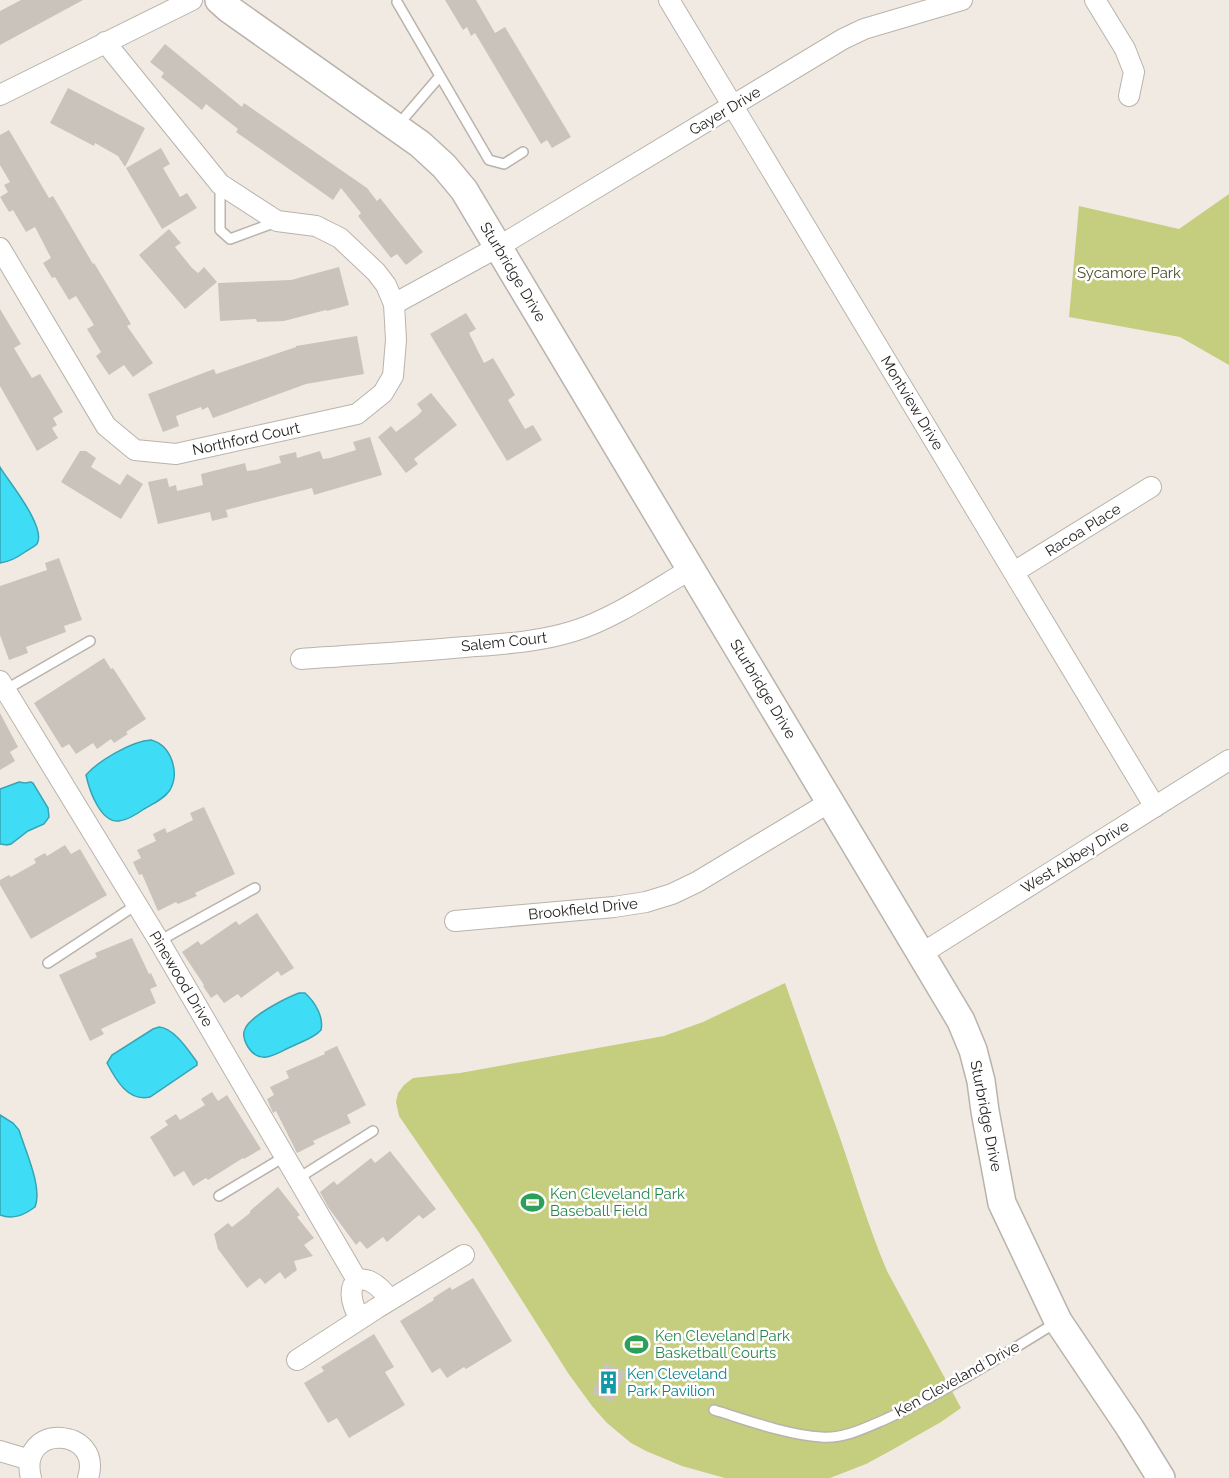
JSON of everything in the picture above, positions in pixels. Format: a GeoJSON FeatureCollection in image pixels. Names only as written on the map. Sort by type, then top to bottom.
{"type":"FeatureCollection","features":[{"type":"Feature","properties":{"kind":"street"},"geometry":{"type":"LineString","coordinates":[[0,95],[192,0]]}},
{"type":"Feature","properties":{"kind":"street","name":"Sturbridge Drive"},"geometry":{"type":"LineString","coordinates":[[219,0],[420,144],[444,165],[464,190],[961,1021],[973,1050],[981,1081],[1002,1203],[1058,1321],[1161,1478]]}},
{"type":"Feature","properties":{"kind":"street","name":"Montview Drive"},"geometry":{"type":"LineString","coordinates":[[669,0],[1155,807]]}},
{"type":"Feature","properties":{"kind":"street","name":"Gayer Drive"},"geometry":{"type":"LineString","coordinates":[[498,247],[843,39],[864,29],[962,0]]}},
{"type":"Feature","properties":{"kind":"street"},"geometry":{"type":"LineString","coordinates":[[1095,0],[1125,48],[1134,72],[1129,96]]}},
{"type":"Feature","properties":{"kind":"street"},"geometry":{"type":"LineString","coordinates":[[105,42],[220,184],[277,222],[316,226],[340,238],[376,272],[386,285],[394,304],[498,247]]}},
{"type":"Feature","properties":{"kind":"street","name":"Northford Court"},"geometry":{"type":"LineString","coordinates":[[0,248],[106,426],[135,450],[176,454],[357,414],[383,393],[393,376],[396,340],[394,304]]}},
{"type":"Feature","properties":{"kind":"street","name":"Racoa Place"},"geometry":{"type":"LineString","coordinates":[[1014,572],[1151,487]]}},
{"type":"Feature","properties":{"kind":"street","name":"Salem Court"},"geometry":{"type":"LineString","coordinates":[[301,659],[549,638],[576,631],[606,619],[691,569]]}},
{"type":"Feature","properties":{"kind":"street","name":"Pinewood Drive"},"geometry":{"type":"LineString","coordinates":[[3,685],[159,941],[357,1280]]}},
{"type":"Feature","properties":{"kind":"street","name":"West Abbey Drive"},"geometry":{"type":"LineString","coordinates":[[921,954],[1229,760]]}},
{"type":"Feature","properties":{"kind":"street","name":"Brookfield Drive"},"geometry":{"type":"LineString","coordinates":[[455,921],[614,907],[646,902],[672,894],[698,882],[830,802]]}},
{"type":"Feature","properties":{"kind":"street"},"geometry":{"type":"LineString","coordinates":[[297,1360],[464,1255]]}},
{"type":"Feature","properties":{"kind":"street"},"geometry":{"type":"LineString","coordinates":[[360,1320],[354,1309],[351,1292],[357,1280],[366,1279],[374,1282],[390,1300]]}},
{"type":"Feature","properties":{"kind":"street"},"geometry":{"type":"LineString","coordinates":[[0,1451],[31,1469],[34,1450],[41,1443],[50,1438],[71,1439],[86,1452],[90,1472],[88,1478]]}},
{"type":"Feature","properties":{"kind":"lane"},"geometry":{"type":"LineString","coordinates":[[397,2],[489,160],[504,164],[523,152]]}},
{"type":"Feature","properties":{"kind":"lane"},"geometry":{"type":"LineString","coordinates":[[396,127],[440,76]]}},
{"type":"Feature","properties":{"kind":"lane"},"geometry":{"type":"LineString","coordinates":[[220,184],[220,230],[230,239],[277,222]]}},
{"type":"Feature","properties":{"kind":"lane"},"geometry":{"type":"LineString","coordinates":[[3,685],[90,641]]}},
{"type":"Feature","properties":{"kind":"lane"},"geometry":{"type":"LineString","coordinates":[[159,941],[255,888]]}},
{"type":"Feature","properties":{"kind":"lane"},"geometry":{"type":"LineString","coordinates":[[48,963],[136,905]]}},
{"type":"Feature","properties":{"kind":"lane"},"geometry":{"type":"LineString","coordinates":[[297,1179],[373,1131]]}},
{"type":"Feature","properties":{"kind":"lane"},"geometry":{"type":"LineString","coordinates":[[219,1196],[285,1157]]}},
{"type":"Feature","properties":{"kind":"lane","name":"Ken Cleveland Drive"},"geometry":{"type":"LineString","coordinates":[[714,1410],[795,1434],[822,1438],[850,1435],[914,1407],[1058,1321]]}},
{"type":"Feature","properties":{"kind":"green space","name":"Sycamore Park"},"geometry":{"type":"Polygon","coordinates":[[[1229,194],[1229,365],[1180,337],[1069,317],[1079,206],[1179,229],[1229,194]]]}},
{"type":"Feature","properties":{"kind":"green space"},"geometry":{"type":"Polygon","coordinates":[[[785,983],[887,1271],[961,1408],[941,1422],[866,1464],[830,1478],[725,1478],[682,1466],[631,1443],[607,1423],[592,1406],[568,1373],[478,1231],[399,1116],[396,1102],[398,1093],[413,1078],[460,1073],[664,1036],[703,1022],[785,983]]]}},
{"type":"Feature","properties":{"kind":"water"},"geometry":{"type":"Polygon","coordinates":[[[0,467],[32,516],[39,536],[37,544],[13,559],[0,563],[0,467]]]}},
{"type":"Feature","properties":{"kind":"water"},"geometry":{"type":"Polygon","coordinates":[[[151,740],[164,747],[172,760],[174,775],[170,790],[162,799],[132,816],[119,821],[106,817],[96,804],[86,775],[116,753],[143,741],[151,740]]]}},
{"type":"Feature","properties":{"kind":"water"},"geometry":{"type":"Polygon","coordinates":[[[19,782],[33,783],[48,808],[49,817],[44,824],[28,831],[11,844],[0,844],[0,789],[19,782]]]}},
{"type":"Feature","properties":{"kind":"water"},"geometry":{"type":"Polygon","coordinates":[[[299,993],[305,993],[315,1005],[320,1015],[321,1030],[275,1055],[263,1057],[253,1053],[244,1036],[248,1024],[269,1008],[299,993]]]}},
{"type":"Feature","properties":{"kind":"water"},"geometry":{"type":"Polygon","coordinates":[[[159,1027],[175,1035],[197,1065],[150,1097],[135,1096],[119,1083],[107,1063],[112,1055],[159,1027]]]}},
{"type":"Feature","properties":{"kind":"water"},"geometry":{"type":"Polygon","coordinates":[[[0,1115],[19,1130],[37,1190],[35,1207],[14,1217],[0,1215],[0,1115]]]}},
{"type":"Feature","properties":{"kind":"building"},"geometry":{"type":"Polygon","coordinates":[[[21,0],[83,0],[0,45],[0,11],[21,0]]]}},
{"type":"Feature","properties":{"kind":"building"},"geometry":{"type":"Polygon","coordinates":[[[445,0],[476,0],[495,33],[505,27],[571,137],[552,148],[547,140],[541,144],[475,33],[471,36],[467,27],[463,30],[445,0]]]}},
{"type":"Feature","properties":{"kind":"building"},"geometry":{"type":"Polygon","coordinates":[[[165,44],[242,107],[244,103],[367,188],[377,201],[380,198],[423,252],[406,265],[397,254],[391,258],[358,216],[361,213],[341,188],[333,200],[236,132],[238,129],[206,104],[202,110],[161,77],[164,73],[150,62],[165,44]]]}},
{"type":"Feature","properties":{"kind":"building"},"geometry":{"type":"Polygon","coordinates":[[[68,88],[145,128],[125,167],[118,156],[50,123],[68,88]]]}},
{"type":"Feature","properties":{"kind":"building"},"geometry":{"type":"Polygon","coordinates":[[[9,130],[49,198],[53,196],[131,324],[127,326],[153,363],[133,377],[124,365],[109,375],[96,356],[101,352],[87,329],[94,325],[76,296],[69,300],[43,263],[51,258],[35,227],[26,232],[13,210],[9,212],[0,197],[8,192],[4,185],[10,182],[0,165],[0,135],[9,130]]]}},
{"type":"Feature","properties":{"kind":"building"},"geometry":{"type":"Polygon","coordinates":[[[161,148],[170,164],[163,168],[180,197],[187,193],[197,208],[162,229],[126,168],[161,148]]]}},
{"type":"Feature","properties":{"kind":"building"},"geometry":{"type":"Polygon","coordinates":[[[169,229],[181,243],[175,247],[192,268],[198,273],[204,267],[217,282],[185,309],[139,255],[169,229]]]}},
{"type":"Feature","properties":{"kind":"building"},"geometry":{"type":"Polygon","coordinates":[[[339,267],[349,305],[284,321],[257,322],[256,319],[220,321],[218,283],[291,280],[339,267]]]}},
{"type":"Feature","properties":{"kind":"building"},"geometry":{"type":"Polygon","coordinates":[[[0,309],[21,344],[14,348],[24,365],[32,378],[40,374],[63,412],[53,418],[57,425],[52,428],[58,438],[37,451],[0,386],[0,309]]]}},
{"type":"Feature","properties":{"kind":"building"},"geometry":{"type":"Polygon","coordinates":[[[466,313],[476,329],[469,333],[484,363],[493,358],[515,395],[508,400],[525,429],[533,425],[542,440],[507,461],[430,334],[466,313]]]}},
{"type":"Feature","properties":{"kind":"building"},"geometry":{"type":"Polygon","coordinates":[[[357,336],[364,374],[306,384],[213,418],[208,407],[202,410],[201,407],[176,416],[179,426],[163,432],[148,394],[214,369],[216,374],[296,346],[357,336]]]}},
{"type":"Feature","properties":{"kind":"building"},"geometry":{"type":"Polygon","coordinates":[[[431,393],[457,425],[414,459],[418,464],[406,473],[378,437],[391,426],[396,432],[417,416],[422,411],[417,404],[431,393]]]}},
{"type":"Feature","properties":{"kind":"building"},"geometry":{"type":"Polygon","coordinates":[[[370,437],[382,475],[314,495],[312,488],[226,510],[228,517],[212,521],[210,512],[158,524],[148,482],[167,478],[169,487],[176,485],[177,491],[203,485],[201,474],[245,463],[247,471],[255,470],[281,463],[279,456],[296,452],[297,458],[320,451],[323,459],[330,458],[356,450],[353,442],[370,437]]]}},
{"type":"Feature","properties":{"kind":"building"},"geometry":{"type":"Polygon","coordinates":[[[80,451],[86,451],[96,458],[91,467],[120,485],[127,474],[143,484],[121,519],[61,482],[80,451]]]}},
{"type":"Feature","properties":{"kind":"building"},"geometry":{"type":"Polygon","coordinates":[[[59,558],[82,620],[64,626],[66,632],[26,647],[28,653],[9,660],[0,635],[0,586],[47,570],[45,563],[59,558]]]}},
{"type":"Feature","properties":{"kind":"building"},"geometry":{"type":"Polygon","coordinates":[[[104,658],[146,719],[114,743],[111,739],[97,749],[93,743],[76,754],[69,744],[62,748],[34,703],[104,658]]]}},
{"type":"Feature","properties":{"kind":"building"},"geometry":{"type":"Polygon","coordinates":[[[0,713],[18,747],[10,752],[15,761],[0,770],[0,713]]]}},
{"type":"Feature","properties":{"kind":"building"},"geometry":{"type":"Polygon","coordinates":[[[204,807],[235,874],[195,893],[197,896],[178,904],[176,902],[158,911],[142,874],[139,875],[133,862],[141,858],[137,850],[156,841],[153,834],[165,828],[167,833],[193,820],[190,813],[204,807]]]}},
{"type":"Feature","properties":{"kind":"building"},"geometry":{"type":"Polygon","coordinates":[[[65,845],[71,854],[80,849],[107,895],[31,939],[0,885],[0,880],[9,875],[11,877],[36,863],[34,859],[45,853],[47,856],[65,845]]]}},
{"type":"Feature","properties":{"kind":"building"},"geometry":{"type":"Polygon","coordinates":[[[257,913],[294,968],[281,976],[278,971],[241,998],[238,994],[224,1003],[217,994],[211,998],[182,952],[198,941],[201,945],[236,921],[239,925],[257,913]]]}},
{"type":"Feature","properties":{"kind":"building"},"geometry":{"type":"Polygon","coordinates":[[[132,938],[157,986],[150,989],[156,1003],[101,1029],[104,1034],[90,1041],[59,975],[97,957],[95,953],[132,938]]]}},
{"type":"Feature","properties":{"kind":"building"},"geometry":{"type":"Polygon","coordinates":[[[337,1046],[366,1105],[347,1115],[351,1123],[313,1141],[315,1144],[297,1153],[276,1111],[273,1113],[267,1099],[274,1095],[270,1087],[289,1078],[286,1071],[325,1054],[324,1052],[337,1046]]]}},
{"type":"Feature","properties":{"kind":"building"},"geometry":{"type":"Polygon","coordinates":[[[212,1092],[218,1101],[227,1095],[261,1149],[208,1180],[206,1178],[193,1186],[184,1171],[174,1177],[150,1137],[168,1125],[165,1121],[176,1114],[180,1120],[205,1105],[201,1099],[212,1092]]]}},
{"type":"Feature","properties":{"kind":"building"},"geometry":{"type":"Polygon","coordinates":[[[390,1151],[436,1209],[423,1219],[419,1215],[387,1242],[383,1237],[367,1249],[360,1241],[356,1245],[328,1207],[320,1192],[334,1181],[337,1185],[371,1158],[375,1163],[390,1151]]]}},
{"type":"Feature","properties":{"kind":"building"},"geometry":{"type":"Polygon","coordinates":[[[278,1187],[300,1215],[297,1217],[314,1238],[304,1245],[313,1256],[294,1261],[297,1270],[285,1279],[280,1272],[265,1284],[260,1278],[247,1288],[218,1249],[214,1234],[228,1223],[232,1227],[278,1187]]]}},
{"type":"Feature","properties":{"kind":"building"},"geometry":{"type":"Polygon","coordinates":[[[473,1278],[512,1341],[447,1378],[440,1368],[432,1373],[400,1321],[450,1287],[452,1290],[473,1278]]]}},
{"type":"Feature","properties":{"kind":"building"},"geometry":{"type":"Polygon","coordinates":[[[374,1334],[394,1367],[385,1372],[405,1405],[349,1438],[337,1418],[328,1423],[304,1383],[324,1371],[321,1367],[374,1334]]]}},
{"type":"Feature","properties":{"kind":"building","name":"Ken Cleveland Park Pavilion"},"geometry":{"type":"Polygon","coordinates":[[[605,1363],[626,1372],[612,1402],[592,1393],[605,1363]]]}},
{"type":"Feature","properties":{"kind":"place","name":"Ken Cleveland Park Baseball Field"},"geometry":{"type":"Point","coordinates":[532,1203]}},
{"type":"Feature","properties":{"kind":"place","name":"Ken Cleveland Park Basketball Courts"},"geometry":{"type":"Point","coordinates":[637,1345]}},
{"type":"Feature","properties":{"kind":"place","name":"Ken Cleveland Park Pavilion"},"geometry":{"type":"Point","coordinates":[609,1383]}}]}
